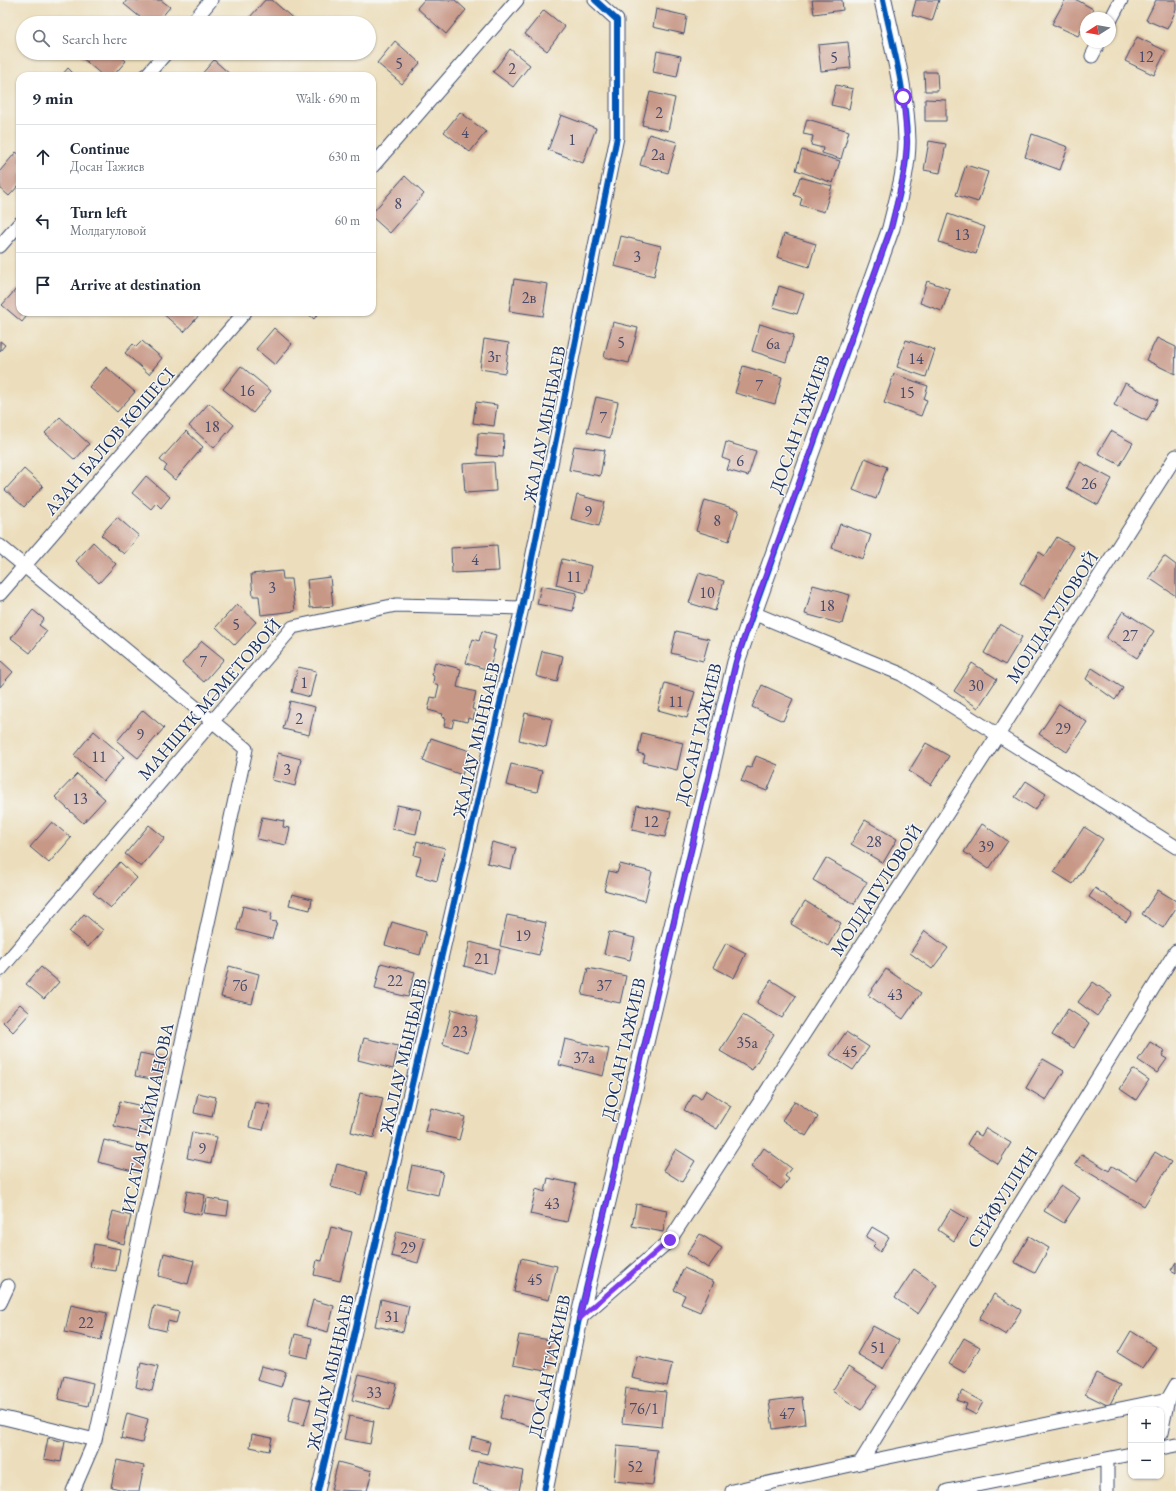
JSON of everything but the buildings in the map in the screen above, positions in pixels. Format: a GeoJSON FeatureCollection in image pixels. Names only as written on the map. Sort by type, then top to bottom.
{"type":"FeatureCollection","features":[{"type":"Feature","properties":{"kind":"street"},"geometry":{"type":"LineString","coordinates":[[198,16],[211,0]]}},
{"type":"Feature","properties":{"kind":"street"},"geometry":{"type":"LineString","coordinates":[[376,162],[517,0]]}},
{"type":"Feature","properties":{"kind":"street","name":"ЖАЛАУ МЫҢБАЕВ"},"geometry":{"type":"LineString","coordinates":[[318,1491],[522,608],[617,137],[617,20],[595,0]]}},
{"type":"Feature","properties":{"kind":"street","name":"ДОСАН ТАЖИЕВ"},"geometry":{"type":"LineString","coordinates":[[544,1491],[579,1319],[736,662],[752,613],[891,228],[904,173],[907,142],[903,97],[883,0]]}},
{"type":"Feature","properties":{"kind":"street"},"geometry":{"type":"LineString","coordinates":[[1115,12],[1121,0]]}},
{"type":"Feature","properties":{"kind":"street"},"geometry":{"type":"LineString","coordinates":[[1092,56],[1096,48]]}},
{"type":"Feature","properties":{"kind":"street"},"geometry":{"type":"LineString","coordinates":[[149,72],[160,60]]}},
{"type":"Feature","properties":{"kind":"street"},"geometry":{"type":"LineString","coordinates":[[0,246],[16,228]]}},
{"type":"Feature","properties":{"kind":"street","name":"АЗАН БАЛОВ КӨШЕСІ"},"geometry":{"type":"LineString","coordinates":[[0,594],[242,316]]}},
{"type":"Feature","properties":{"kind":"street","name":"МОЛДАГУЛОВОЙ"},"geometry":{"type":"LineString","coordinates":[[579,1319],[670,1240],[998,735],[1176,456]]}},
{"type":"Feature","properties":{"kind":"street"},"geometry":{"type":"LineString","coordinates":[[0,546],[212,722]]}},
{"type":"Feature","properties":{"kind":"street","name":"МАНШҮК МӘМЕТОВОЙ"},"geometry":{"type":"LineString","coordinates":[[0,970],[293,627],[396,605],[522,608]]}},
{"type":"Feature","properties":{"kind":"street"},"geometry":{"type":"LineString","coordinates":[[752,613],[901,674],[1176,847]]}},
{"type":"Feature","properties":{"kind":"street","name":"ИСАТАЯ ТАЙМАНОВА"},"geometry":{"type":"LineString","coordinates":[[73,1491],[95,1440],[246,749],[212,722]]}},
{"type":"Feature","properties":{"kind":"street","name":"СЕЙФУЛЛИН"},"geometry":{"type":"LineString","coordinates":[[860,1463],[1176,951]]}},
{"type":"Feature","properties":{"kind":"street"},"geometry":{"type":"LineString","coordinates":[[0,1303],[8,1286]]}},
{"type":"Feature","properties":{"kind":"street"},"geometry":{"type":"LineString","coordinates":[[1164,1418],[1168,1399],[1176,1385]]}},
{"type":"Feature","properties":{"kind":"street"},"geometry":{"type":"LineString","coordinates":[[732,1491],[1168,1399]]}},
{"type":"Feature","properties":{"kind":"street"},"geometry":{"type":"LineString","coordinates":[[0,1417],[95,1440]]}},
{"type":"Feature","properties":{"kind":"street"},"geometry":{"type":"LineString","coordinates":[[1164,1447],[1176,1445]]}},
{"type":"Feature","properties":{"kind":"street"},"geometry":{"type":"LineString","coordinates":[[948,1491],[1128,1455]]}},
{"type":"Feature","properties":{"kind":"street"},"geometry":{"type":"LineString","coordinates":[[1107,1459],[1107,1491]]}},
{"type":"Feature","properties":{"kind":"cycle path"},"geometry":{"type":"LineString","coordinates":[[318,1491],[522,608],[617,137],[617,20],[595,0]]}},
{"type":"Feature","properties":{"kind":"cycle path"},"geometry":{"type":"LineString","coordinates":[[544,1491],[579,1319],[736,662],[891,228],[902,184],[907,152],[906,123],[902,87],[883,0]]}},
{"type":"Feature","properties":{"kind":"route"},"geometry":{"type":"LineString","coordinates":[[670,1240],[579,1319],[736,662],[752,613],[891,228],[904,173],[907,142],[903,97]]}}]}
